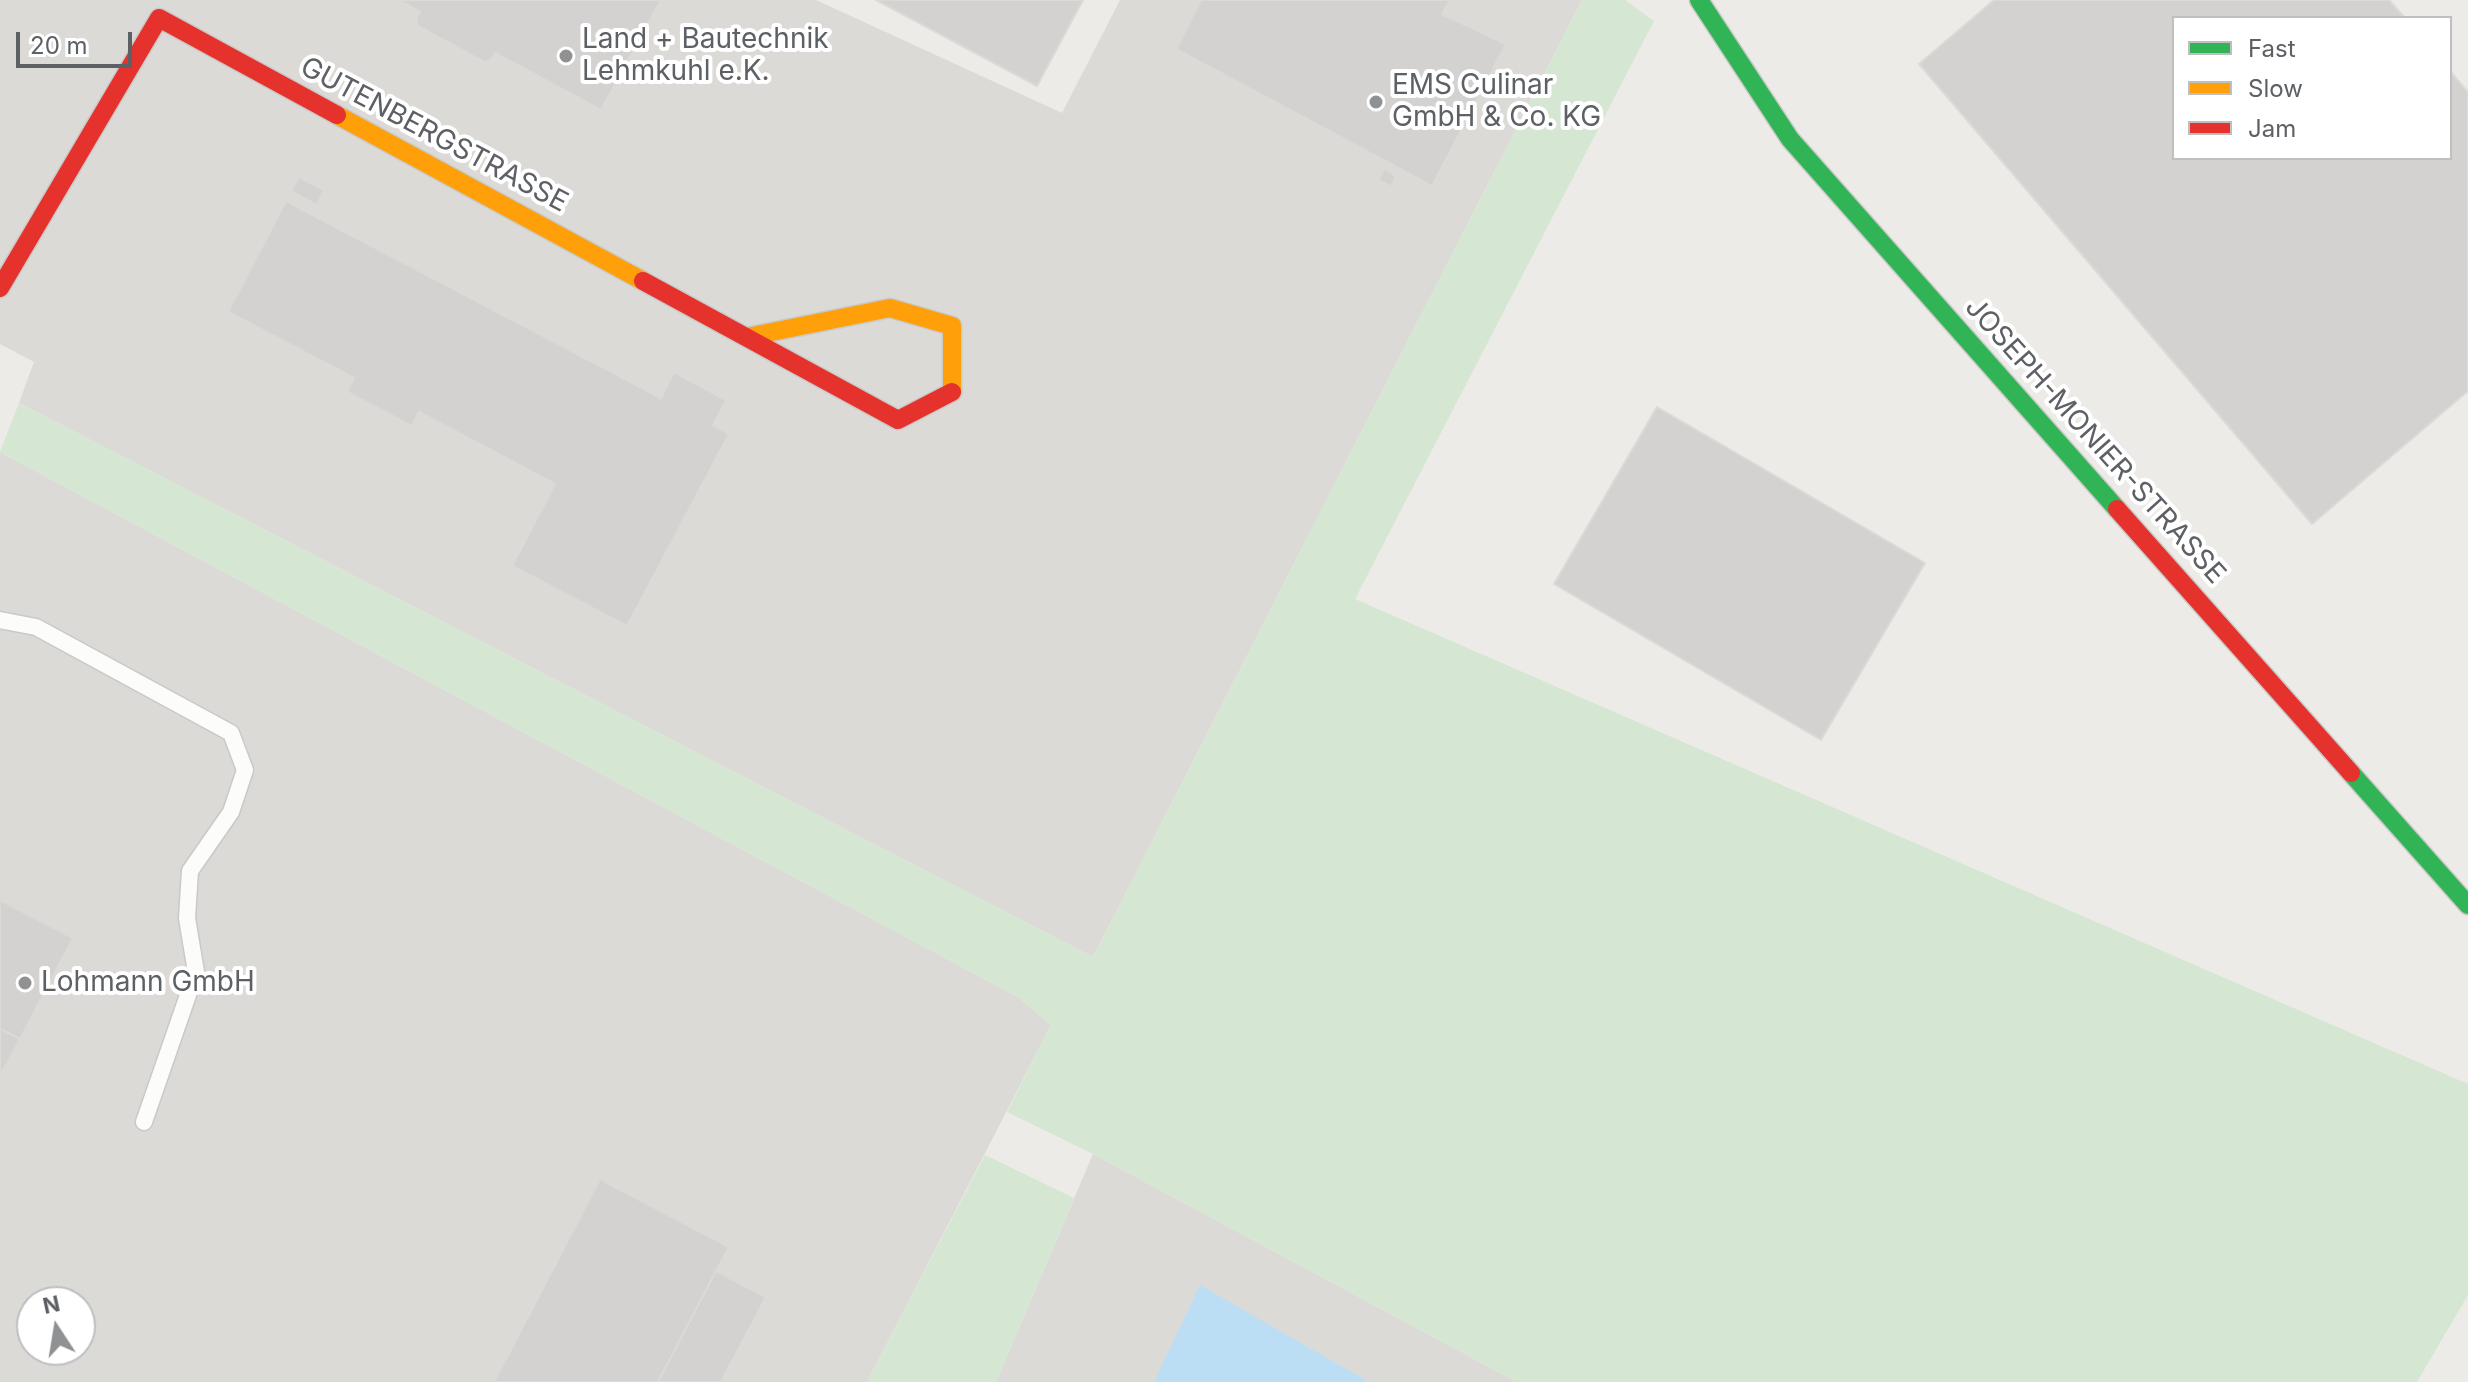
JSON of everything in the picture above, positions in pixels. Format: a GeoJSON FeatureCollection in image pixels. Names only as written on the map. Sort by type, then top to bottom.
{"type":"FeatureCollection","features":[{"type":"Feature","properties":{"kind":"street","name":"JOSEPH-MONIER-STRASSE"},"geometry":{"type":"LineString","coordinates":[[1699,0],[1790,139],[2468,905]]}},
{"type":"Feature","properties":{"kind":"street","name":"GUTENBERGSTRASSE"},"geometry":{"type":"LineString","coordinates":[[0,288],[159,18],[898,420],[954,391],[952,326],[890,308],[747,337]]}},
{"type":"Feature","properties":{"kind":"lane"},"geometry":{"type":"LineString","coordinates":[[0,620],[36,627],[231,733],[245,770],[231,812],[190,871],[187,918],[196,972],[144,1122]]}},
{"type":"Feature","properties":{"kind":"shaded area"},"geometry":{"type":"Polygon","coordinates":[[[0,0],[816,0],[1062,113],[1120,0],[1582,0],[1093,957],[19,403],[34,362],[0,344],[0,0]]]}},
{"type":"Feature","properties":{"kind":"shaded area"},"geometry":{"type":"Polygon","coordinates":[[[0,452],[1018,997],[1051,1025],[867,1382],[0,1382],[0,452]]]}},
{"type":"Feature","properties":{"kind":"shaded area"},"geometry":{"type":"Polygon","coordinates":[[[1093,1154],[1517,1382],[996,1382],[1093,1154]]]}},
{"type":"Feature","properties":{"kind":"green space"},"geometry":{"type":"Polygon","coordinates":[[[1582,0],[1625,0],[1654,21],[1355,599],[2468,1084],[2468,1295],[2417,1382],[1517,1382],[1093,1154],[1007,1112],[1051,1025],[1018,997],[0,452],[19,403],[1093,957],[1582,0]]]}},
{"type":"Feature","properties":{"kind":"green space"},"geometry":{"type":"Polygon","coordinates":[[[985,1155],[1074,1198],[996,1382],[867,1382],[985,1155]]]}},
{"type":"Feature","properties":{"kind":"water"},"geometry":{"type":"Polygon","coordinates":[[[1200,1285],[1369,1382],[1154,1382],[1200,1285]]]}},
{"type":"Feature","properties":{"kind":"building","name":"Land + Bautechnik Lehmkuhl e.K."},"geometry":{"type":"Polygon","coordinates":[[[399,0],[661,0],[601,110],[495,53],[491,60],[484,62],[418,26],[416,18],[420,12],[399,0]]]}},
{"type":"Feature","properties":{"kind":"building"},"geometry":{"type":"Polygon","coordinates":[[[876,0],[1083,0],[1037,86],[876,0]]]}},
{"type":"Feature","properties":{"kind":"building","name":"EMS Culinar GmbH & Co. KG"},"geometry":{"type":"Polygon","coordinates":[[[1201,0],[1450,0],[1442,14],[1506,44],[1432,186],[1176,49],[1201,0]]]}},
{"type":"Feature","properties":{"kind":"building"},"geometry":{"type":"Polygon","coordinates":[[[1994,0],[2389,0],[2403,16],[2172,16],[2172,160],[2452,160],[2452,73],[2468,92],[2468,391],[2312,524],[1919,64],[1994,0]]]}},
{"type":"Feature","properties":{"kind":"building"},"geometry":{"type":"Polygon","coordinates":[[[1384,169],[1396,176],[1391,187],[1378,180],[1384,169]]]}},
{"type":"Feature","properties":{"kind":"building"},"geometry":{"type":"Polygon","coordinates":[[[299,177],[324,190],[317,205],[291,191],[299,177]]]}},
{"type":"Feature","properties":{"kind":"building"},"geometry":{"type":"Polygon","coordinates":[[[286,201],[661,398],[674,372],[726,400],[713,425],[729,434],[627,626],[512,566],[555,484],[419,412],[412,426],[347,392],[354,378],[228,312],[286,201]]]}},
{"type":"Feature","properties":{"kind":"building"},"geometry":{"type":"Polygon","coordinates":[[[1657,407],[1925,563],[1821,740],[1554,584],[1657,407]]]}},
{"type":"Feature","properties":{"kind":"building","name":"Lohmann GmbH"},"geometry":{"type":"Polygon","coordinates":[[[0,900],[73,938],[18,1043],[20,1039],[0,1029],[0,900]]]}},
{"type":"Feature","properties":{"kind":"building"},"geometry":{"type":"Polygon","coordinates":[[[0,1029],[20,1039],[0,1076],[0,1029]]]}},
{"type":"Feature","properties":{"kind":"building"},"geometry":{"type":"Polygon","coordinates":[[[600,1179],[729,1247],[658,1382],[494,1382],[600,1179]]]}},
{"type":"Feature","properties":{"kind":"building"},"geometry":{"type":"Polygon","coordinates":[[[716,1271],[766,1297],[721,1382],[658,1382],[716,1271]]]}},
{"type":"Feature","properties":{"kind":"traffic: fast"},"geometry":{"type":"LineString","coordinates":[[1699,0],[1790,139],[2117,509]]}},
{"type":"Feature","properties":{"kind":"traffic: fast"},"geometry":{"type":"LineString","coordinates":[[2351,773],[2468,905]]}},
{"type":"Feature","properties":{"kind":"traffic: slow"},"geometry":{"type":"LineString","coordinates":[[337,115],[643,281]]}},
{"type":"Feature","properties":{"kind":"traffic: slow"},"geometry":{"type":"LineString","coordinates":[[747,337],[890,308],[952,326],[952,392]]}},
{"type":"Feature","properties":{"kind":"traffic: jam"},"geometry":{"type":"LineString","coordinates":[[0,288],[159,18],[337,115]]}},
{"type":"Feature","properties":{"kind":"traffic: jam"},"geometry":{"type":"LineString","coordinates":[[643,281],[898,420],[952,392]]}},
{"type":"Feature","properties":{"kind":"traffic: jam"},"geometry":{"type":"LineString","coordinates":[[2117,509],[2351,773]]}},
{"type":"Feature","properties":{"kind":"place","name":"Land + Bautechnik Lehmkuhl e.K."},"geometry":{"type":"Point","coordinates":[566,56]}},
{"type":"Feature","properties":{"kind":"place","name":"EMS Culinar GmbH & Co. KG"},"geometry":{"type":"Point","coordinates":[1376,102]}},
{"type":"Feature","properties":{"kind":"place","name":"Lohmann GmbH"},"geometry":{"type":"Point","coordinates":[25,983]}}]}
